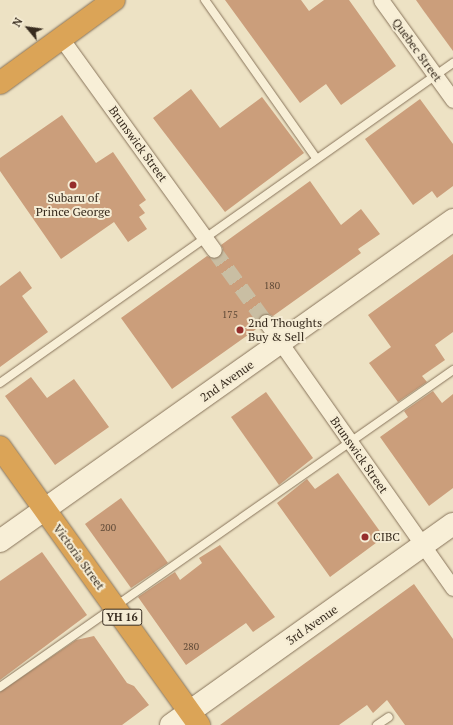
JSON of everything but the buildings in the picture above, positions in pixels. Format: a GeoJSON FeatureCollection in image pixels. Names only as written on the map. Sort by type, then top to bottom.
{"type":"FeatureCollection","features":[{"type":"Feature","properties":{"kind":"highway"},"geometry":{"type":"LineString","coordinates":[[0,83],[114,0]]}},
{"type":"Feature","properties":{"kind":"highway","name":"Victoria Street"},"geometry":{"type":"LineString","coordinates":[[0,447],[194,718]]}},
{"type":"Feature","properties":{"kind":"main road","name":"2nd Avenue"},"geometry":{"type":"LineString","coordinates":[[0,542],[453,220]]}},
{"type":"Feature","properties":{"kind":"main road","name":"3rd Avenue"},"geometry":{"type":"LineString","coordinates":[[171,725],[194,718],[453,524]]}},
{"type":"Feature","properties":{"kind":"street","name":"Quebec Street"},"geometry":{"type":"LineString","coordinates":[[382,0],[453,100]]}},
{"type":"Feature","properties":{"kind":"street","name":"Brunswick Street"},"geometry":{"type":"LineString","coordinates":[[61,38],[214,250]]}},
{"type":"Feature","properties":{"kind":"street","name":"Brunswick Street"},"geometry":{"type":"LineString","coordinates":[[266,322],[453,588]]}},
{"type":"Feature","properties":{"kind":"lane"},"geometry":{"type":"LineString","coordinates":[[205,0],[316,158]]}},
{"type":"Feature","properties":{"kind":"lane"},"geometry":{"type":"LineString","coordinates":[[0,383],[205,236],[453,63]]}},
{"type":"Feature","properties":{"kind":"lane"},"geometry":{"type":"LineString","coordinates":[[0,688],[453,370]]}},
{"type":"Feature","properties":{"kind":"lane"},"geometry":{"type":"LineString","coordinates":[[378,725],[389,717]]}},
{"type":"Feature","properties":{"kind":"tunnel"},"geometry":{"type":"LineString","coordinates":[[214,250],[266,322]]}},
{"type":"Feature","properties":{"kind":"place","name":"Subaru of Prince George"},"geometry":{"type":"Point","coordinates":[73,185]}},
{"type":"Feature","properties":{"kind":"place","name":"2nd Thoughts Buy & Sell"},"geometry":{"type":"Point","coordinates":[240,330]}},
{"type":"Feature","properties":{"kind":"place","name":"CIBC"},"geometry":{"type":"Point","coordinates":[365,537]}}]}
